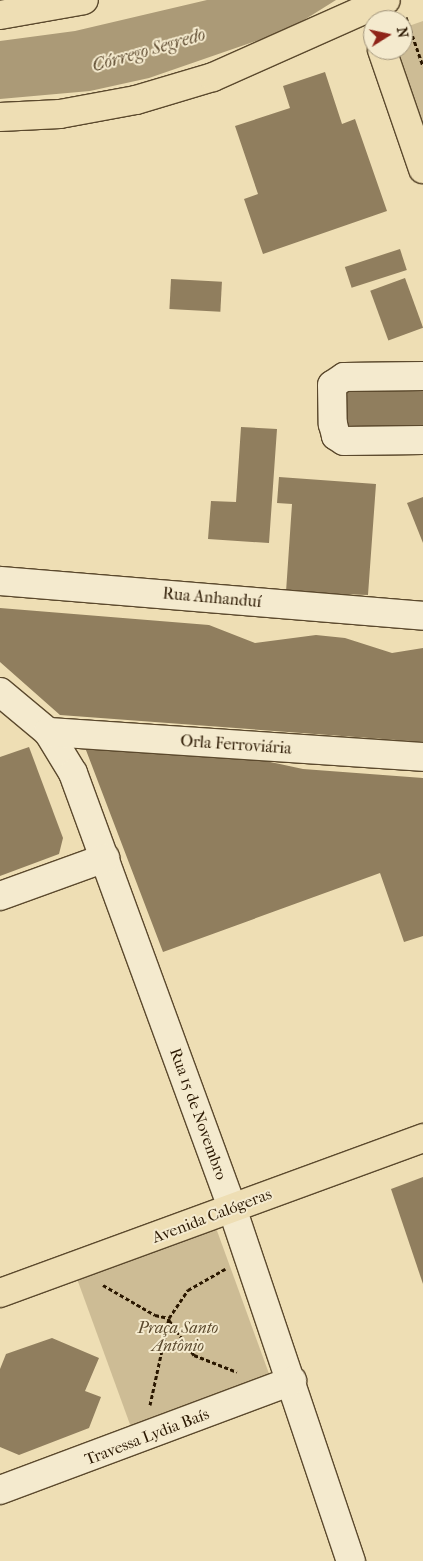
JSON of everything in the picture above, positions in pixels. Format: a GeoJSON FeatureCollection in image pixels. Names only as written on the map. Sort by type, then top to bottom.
{"type":"FeatureCollection","features":[{"type":"Feature","properties":{"kind":"main road"},"geometry":{"type":"LineString","coordinates":[[0,15],[84,0]]}},
{"type":"Feature","properties":{"kind":"main road"},"geometry":{"type":"LineString","coordinates":[[0,117],[60,114],[136,100],[213,77],[379,8]]}},
{"type":"Feature","properties":{"kind":"main road"},"geometry":{"type":"LineString","coordinates":[[385,60],[423,169]]}},
{"type":"Feature","properties":{"kind":"main road","name":"Avenida Calógeras"},"geometry":{"type":"LineString","coordinates":[[0,1293],[84,1264],[423,1138]]}},
{"type":"Feature","properties":{"kind":"street"},"geometry":{"type":"LineString","coordinates":[[423,376],[344,377],[332,385],[333,424],[336,436],[344,441],[423,440]]}},
{"type":"Feature","properties":{"kind":"street","name":"Rua Anhanduí"},"geometry":{"type":"LineString","coordinates":[[0,581],[423,616]]}},
{"type":"Feature","properties":{"kind":"street","name":"Rua 15 de Novembro"},"geometry":{"type":"LineString","coordinates":[[0,692],[48,732],[73,773],[232,1208],[246,1260],[292,1381],[351,1561]]}},
{"type":"Feature","properties":{"kind":"street","name":"Orla Ferroviária"},"geometry":{"type":"LineString","coordinates":[[48,732],[423,757]]}},
{"type":"Feature","properties":{"kind":"street"},"geometry":{"type":"LineString","coordinates":[[0,896],[105,858]]}},
{"type":"Feature","properties":{"kind":"street","name":"Travessa Lydia Baís"},"geometry":{"type":"LineString","coordinates":[[0,1490],[292,1381]]}},
{"type":"Feature","properties":{"kind":"path"},"geometry":{"type":"LineString","coordinates":[[379,8],[423,66]]}},
{"type":"Feature","properties":{"kind":"path"},"geometry":{"type":"LineString","coordinates":[[151,1415],[169,1319],[188,1290],[246,1260]]}},
{"type":"Feature","properties":{"kind":"path"},"geometry":{"type":"LineString","coordinates":[[84,1264],[102,1284],[136,1306],[169,1319],[194,1354],[245,1375]]}},
{"type":"Feature","properties":{"kind":"green space"},"geometry":{"type":"Polygon","coordinates":[[[423,21],[423,123],[400,60],[413,60],[413,24],[423,21]]]}},
{"type":"Feature","properties":{"kind":"green space","name":"Praça Santo Antônio"},"geometry":{"type":"Polygon","coordinates":[[[216,1228],[273,1385],[134,1436],[77,1279],[216,1228]]]}},
{"type":"Feature","properties":{"kind":"water","name":"Córrego Segredo"},"geometry":{"type":"Polygon","coordinates":[[[207,0],[336,0],[288,30],[149,78],[90,91],[0,99],[0,41],[75,31],[207,0]]]}},
{"type":"Feature","properties":{"kind":"building"},"geometry":{"type":"Polygon","coordinates":[[[325,72],[342,124],[355,119],[387,211],[263,254],[244,199],[258,194],[235,126],[290,108],[283,86],[325,72]]]}},
{"type":"Feature","properties":{"kind":"building"},"geometry":{"type":"Polygon","coordinates":[[[400,249],[407,270],[352,288],[345,267],[400,249]]]}},
{"type":"Feature","properties":{"kind":"building"},"geometry":{"type":"Polygon","coordinates":[[[405,278],[423,328],[388,340],[370,291],[405,278]]]}},
{"type":"Feature","properties":{"kind":"building"},"geometry":{"type":"Polygon","coordinates":[[[171,279],[222,282],[220,312],[169,309],[171,279]]]}},
{"type":"Feature","properties":{"kind":"building"},"geometry":{"type":"Polygon","coordinates":[[[345,387],[423,387],[423,437],[345,437],[345,387]]]}},
{"type":"Feature","properties":{"kind":"building"},"geometry":{"type":"Polygon","coordinates":[[[241,427],[277,429],[269,543],[208,539],[211,501],[236,502],[241,427]]]}},
{"type":"Feature","properties":{"kind":"building"},"geometry":{"type":"Polygon","coordinates":[[[279,477],[376,484],[368,595],[286,592],[292,504],[277,503],[279,477]]]}},
{"type":"Feature","properties":{"kind":"building"},"geometry":{"type":"Polygon","coordinates":[[[423,497],[423,543],[407,503],[423,497]]]}},
{"type":"Feature","properties":{"kind":"building"},"geometry":{"type":"Polygon","coordinates":[[[0,608],[209,625],[255,643],[316,635],[345,638],[392,653],[423,648],[423,742],[60,715],[0,662],[0,608]]]}},
{"type":"Feature","properties":{"kind":"building"},"geometry":{"type":"Polygon","coordinates":[[[81,737],[247,757],[303,769],[423,778],[423,936],[404,942],[380,873],[163,952],[81,737]]]}},
{"type":"Feature","properties":{"kind":"building"},"geometry":{"type":"Polygon","coordinates":[[[29,747],[63,838],[59,854],[0,876],[0,757],[29,747]]]}},
{"type":"Feature","properties":{"kind":"building"},"geometry":{"type":"Polygon","coordinates":[[[423,1177],[423,1284],[391,1189],[423,1177]]]}},
{"type":"Feature","properties":{"kind":"building"},"geometry":{"type":"Polygon","coordinates":[[[52,1338],[99,1358],[85,1391],[101,1397],[89,1428],[19,1455],[0,1447],[0,1369],[6,1354],[52,1338]]]}}]}
